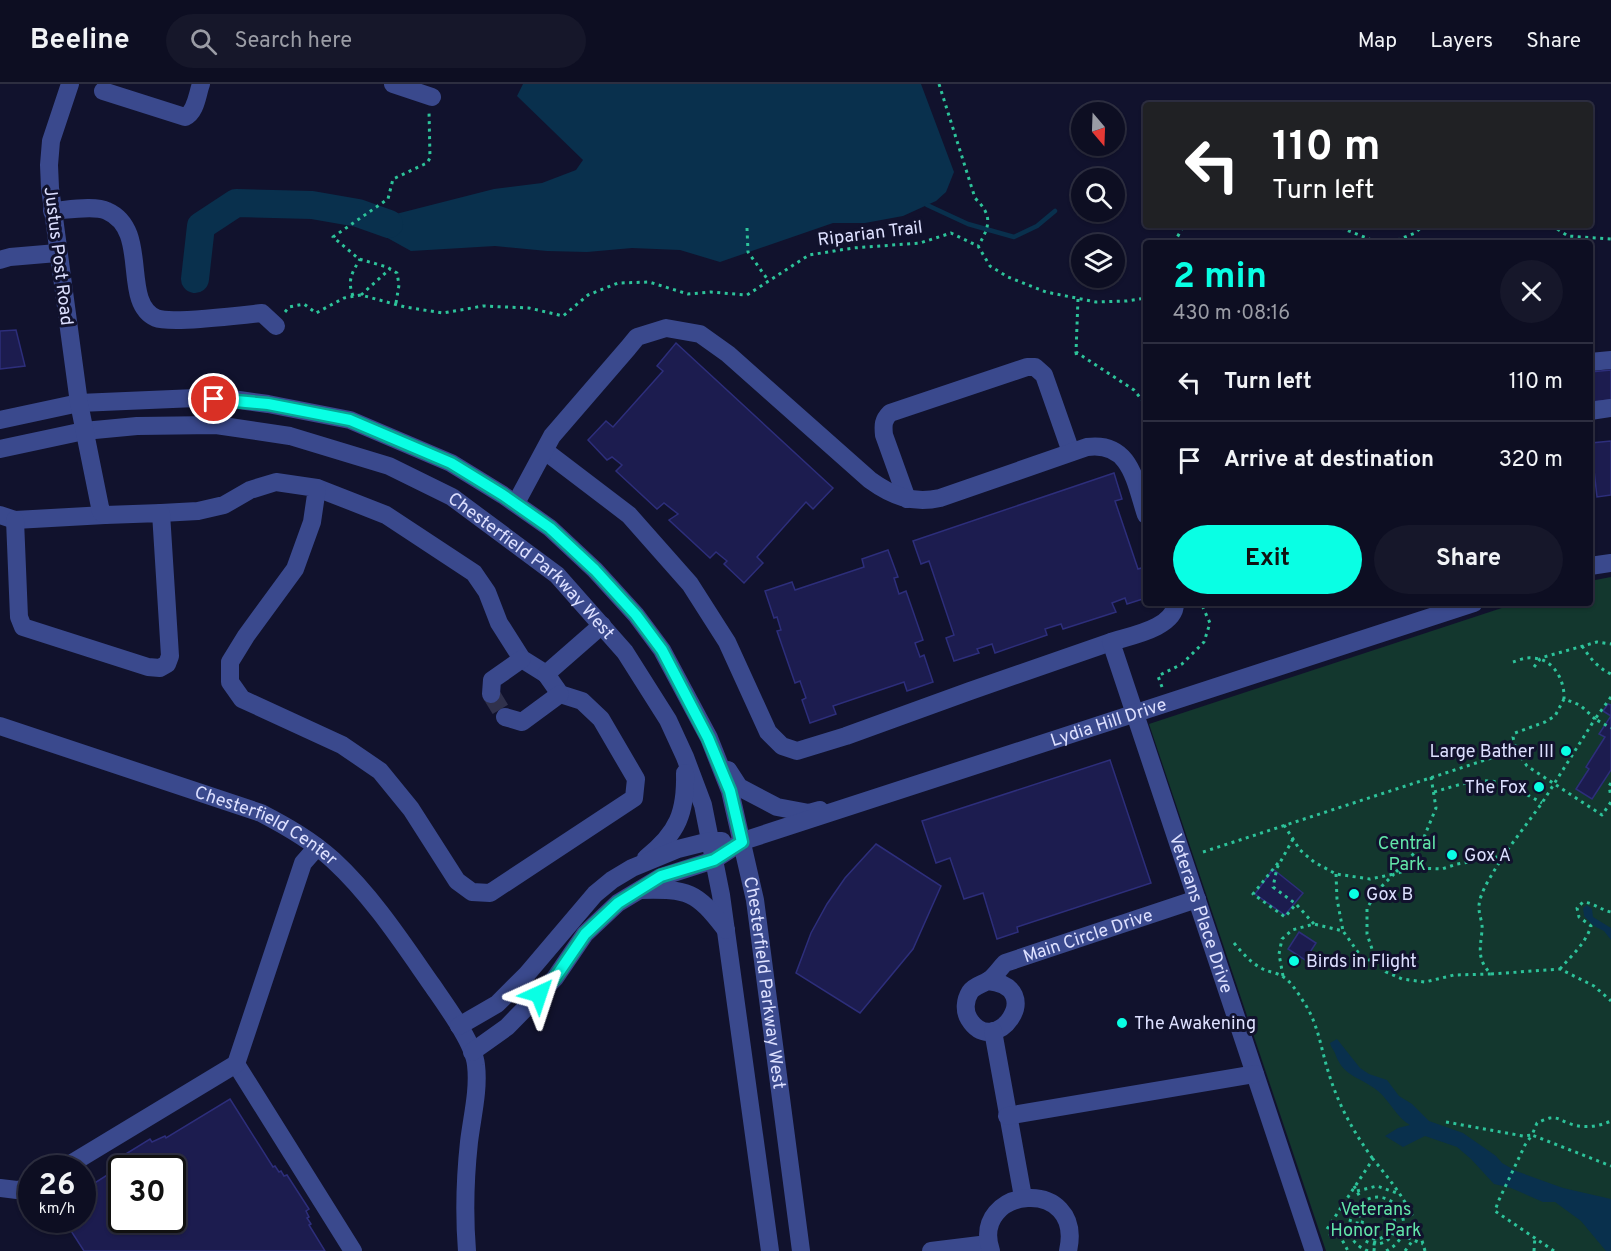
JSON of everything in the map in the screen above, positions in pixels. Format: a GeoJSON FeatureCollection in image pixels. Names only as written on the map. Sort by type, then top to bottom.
{"type":"FeatureCollection","features":[{"type":"Feature","properties":{"kind":"street","name":"Justus Post Road"},"geometry":{"type":"LineString","coordinates":[[69,84],[51,141],[49,165],[52,211],[79,403],[101,512],[105,515]]}},
{"type":"Feature","properties":{"kind":"street"},"geometry":{"type":"LineString","coordinates":[[103,91],[185,117],[193,110],[201,84]]}},
{"type":"Feature","properties":{"kind":"street"},"geometry":{"type":"LineString","coordinates":[[393,84],[432,97]]}},
{"type":"Feature","properties":{"kind":"street"},"geometry":{"type":"LineString","coordinates":[[52,211],[100,209],[118,218],[129,232],[136,283],[143,304],[150,314],[158,319],[175,320],[262,313],[276,326]]}},
{"type":"Feature","properties":{"kind":"street"},"geometry":{"type":"LineString","coordinates":[[0,260],[10,256],[57,253]]}},
{"type":"Feature","properties":{"kind":"street"},"geometry":{"type":"LineString","coordinates":[[516,504],[552,436],[637,337],[666,328],[700,334],[728,354],[870,480],[883,490],[907,499],[924,502],[940,498],[1071,452],[1097,446],[1115,451],[1128,463],[1143,506]]}},
{"type":"Feature","properties":{"kind":"street"},"geometry":{"type":"LineString","coordinates":[[1593,362],[1611,360]]}},
{"type":"Feature","properties":{"kind":"street"},"geometry":{"type":"LineString","coordinates":[[907,499],[884,435],[885,418],[890,413],[1027,367],[1035,367],[1044,375],[1071,452]]}},
{"type":"Feature","properties":{"kind":"street","name":"Chesterfield Parkway West"},"geometry":{"type":"LineString","coordinates":[[0,420],[79,403],[196,398],[232,399],[305,410],[350,420],[451,463],[550,528],[595,570],[636,615],[662,650],[710,742],[730,791],[755,900],[801,1251]]}},
{"type":"Feature","properties":{"kind":"street"},"geometry":{"type":"LineString","coordinates":[[1593,411],[1611,408]]}},
{"type":"Feature","properties":{"kind":"street","name":"Chesterfield Parkway West"},"geometry":{"type":"LineString","coordinates":[[0,449],[84,430],[137,426],[216,425],[290,436],[389,466],[452,497],[557,575],[626,652],[668,720],[703,805],[726,931],[770,1251]]}},
{"type":"Feature","properties":{"kind":"street"},"geometry":{"type":"LineString","coordinates":[[545,450],[629,516],[690,584],[727,642],[768,732],[782,746],[797,751],[1156,628],[1171,617],[1176,606]]}},
{"type":"Feature","properties":{"kind":"street"},"geometry":{"type":"LineString","coordinates":[[161,513],[170,656],[167,664],[160,668],[148,668],[23,627],[8,518],[198,511],[224,506],[250,490],[276,482],[317,488],[386,515],[474,573],[487,592],[499,623],[522,659],[546,674],[560,694],[582,701],[601,719],[636,779],[634,798],[490,893],[472,892],[457,881],[411,809],[380,771],[342,745],[242,699],[230,682],[230,662],[246,636],[296,569],[312,522],[317,488]]}},
{"type":"Feature","properties":{"kind":"street"},"geometry":{"type":"LineString","coordinates":[[1593,566],[1611,563]]}},
{"type":"Feature","properties":{"kind":"street","name":"Lydia Hill Drive"},"geometry":{"type":"LineString","coordinates":[[742,842],[1444,608]]}},
{"type":"Feature","properties":{"kind":"street"},"geometry":{"type":"LineString","coordinates":[[546,674],[602,625]]}},
{"type":"Feature","properties":{"kind":"street","name":"Veterans Place Drive"},"geometry":{"type":"LineString","coordinates":[[1111,642],[1314,1251]]}},
{"type":"Feature","properties":{"kind":"street"},"geometry":{"type":"LineString","coordinates":[[491,694],[492,680],[522,659]]}},
{"type":"Feature","properties":{"kind":"street"},"geometry":{"type":"LineString","coordinates":[[505,717],[522,722],[560,694]]}},
{"type":"Feature","properties":{"kind":"street","name":"Chesterfield Center"},"geometry":{"type":"LineString","coordinates":[[0,726],[261,813],[297,832],[317,847],[333,860],[364,893],[403,943],[459,1026],[476,1061],[477,1078],[465,1181],[464,1220],[467,1251]]}},
{"type":"Feature","properties":{"kind":"street"},"geometry":{"type":"LineString","coordinates":[[710,742],[739,787],[777,807],[809,813],[878,798]]}},
{"type":"Feature","properties":{"kind":"street"},"geometry":{"type":"LineString","coordinates":[[459,1026],[497,1004],[527,974],[595,894],[653,853],[678,825],[686,797],[685,757]]}},
{"type":"Feature","properties":{"kind":"street"},"geometry":{"type":"LineString","coordinates":[[632,868],[678,849],[710,841],[742,842]]}},
{"type":"Feature","properties":{"kind":"street"},"geometry":{"type":"LineString","coordinates":[[472,1052],[507,1027],[555,978],[585,934],[618,903],[661,876],[714,860],[742,842]]}},
{"type":"Feature","properties":{"kind":"street"},"geometry":{"type":"LineString","coordinates":[[86,1155],[236,1064],[303,863],[317,847]]}},
{"type":"Feature","properties":{"kind":"street"},"geometry":{"type":"LineString","coordinates":[[639,890],[669,889],[690,894],[707,905],[726,931]]}},
{"type":"Feature","properties":{"kind":"street","name":"Main Circle Drive"},"geometry":{"type":"LineString","coordinates":[[993,1031],[983,1030],[974,1025],[968,1018],[965,1008],[971,990],[988,981],[1005,963],[1197,899]]}},
{"type":"Feature","properties":{"kind":"street"},"geometry":{"type":"LineString","coordinates":[[988,981],[1007,986],[1016,1004],[1015,1013],[1010,1022],[993,1031],[1023,1197]]}},
{"type":"Feature","properties":{"kind":"street"},"geometry":{"type":"LineString","coordinates":[[236,1064],[353,1251]]}},
{"type":"Feature","properties":{"kind":"street"},"geometry":{"type":"LineString","coordinates":[[1007,1116],[1255,1074]]}},
{"type":"Feature","properties":{"kind":"street"},"geometry":{"type":"LineString","coordinates":[[0,1188],[18,1190]]}},
{"type":"Feature","properties":{"kind":"street"},"geometry":{"type":"LineString","coordinates":[[932,1251],[990,1247],[989,1231],[1000,1208],[1023,1197],[1037,1197],[1050,1202],[1061,1211],[1068,1222],[1071,1236],[1068,1251]]}},
{"type":"Feature","properties":{"kind":"path"},"geometry":{"type":"LineString","coordinates":[[939,84],[975,198],[987,210],[988,220],[983,239],[978,246]]}},
{"type":"Feature","properties":{"kind":"path"},"geometry":{"type":"LineString","coordinates":[[396,304],[399,285],[397,273],[360,259],[346,250],[333,237],[388,198],[393,179],[428,163],[430,158],[428,110],[432,97]]}},
{"type":"Feature","properties":{"kind":"path"},"geometry":{"type":"LineString","coordinates":[[747,228],[748,252],[768,280]]}},
{"type":"Feature","properties":{"kind":"path"},"geometry":{"type":"LineString","coordinates":[[1341,228],[1371,240]]}},
{"type":"Feature","properties":{"kind":"path"},"geometry":{"type":"LineString","coordinates":[[1397,240],[1420,228]]}},
{"type":"Feature","properties":{"kind":"path"},"geometry":{"type":"LineString","coordinates":[[1556,228],[1568,236],[1611,239]]}},
{"type":"Feature","properties":{"kind":"path","name":"Riparian Trail"},"geometry":{"type":"LineString","coordinates":[[276,326],[289,307],[304,304],[316,313],[344,297],[361,295],[443,313],[483,306],[529,308],[563,316],[588,295],[618,283],[649,282],[688,294],[711,292],[747,295],[809,255],[920,243],[951,233],[978,246],[990,266],[1008,277],[1046,292],[1096,302],[1143,298]]}},
{"type":"Feature","properties":{"kind":"path"},"geometry":{"type":"LineString","coordinates":[[353,296],[350,276],[360,259]]}},
{"type":"Feature","properties":{"kind":"path"},"geometry":{"type":"LineString","coordinates":[[361,295],[390,269]]}},
{"type":"Feature","properties":{"kind":"path"},"geometry":{"type":"LineString","coordinates":[[1077,359],[1078,298]]}},
{"type":"Feature","properties":{"kind":"path"},"geometry":{"type":"LineString","coordinates":[[1076,352],[1134,390],[1143,401]]}},
{"type":"Feature","properties":{"kind":"path"},"geometry":{"type":"LineString","coordinates":[[1163,690],[1158,676],[1182,664],[1204,642],[1210,623],[1202,606]]}},
{"type":"Feature","properties":{"kind":"path"},"geometry":{"type":"LineString","coordinates":[[1534,667],[1540,659],[1582,646],[1597,642],[1611,644]]}},
{"type":"Feature","properties":{"kind":"path"},"geometry":{"type":"LineString","coordinates":[[1582,646],[1588,656],[1611,674]]}},
{"type":"Feature","properties":{"kind":"path"},"geometry":{"type":"LineString","coordinates":[[1514,662],[1532,658],[1540,659],[1553,666],[1559,675],[1564,692],[1564,699],[1555,716],[1515,733],[1513,737],[1516,750],[1527,766],[1602,815],[1611,802]]}},
{"type":"Feature","properties":{"kind":"path"},"geometry":{"type":"LineString","coordinates":[[1491,974],[1483,966],[1479,949],[1482,919],[1479,907],[1485,888],[1503,856],[1555,784],[1611,697]]}},
{"type":"Feature","properties":{"kind":"path"},"geometry":{"type":"LineString","coordinates":[[1564,699],[1580,705],[1595,719],[1611,728]]}},
{"type":"Feature","properties":{"kind":"path"},"geometry":{"type":"LineString","coordinates":[[1203,852],[1516,750]]}},
{"type":"Feature","properties":{"kind":"path"},"geometry":{"type":"LineString","coordinates":[[1431,777],[1436,808],[1420,847],[1378,889],[1367,908],[1367,934],[1375,958],[1386,972],[1402,979],[1425,982],[1454,975],[1560,969],[1594,986],[1611,1000]]}},
{"type":"Feature","properties":{"kind":"path"},"geometry":{"type":"LineString","coordinates":[[1434,792],[1474,780],[1491,780],[1512,786],[1542,803]]}},
{"type":"Feature","properties":{"kind":"path"},"geometry":{"type":"LineString","coordinates":[[1611,783],[1609,786],[1611,797]]}},
{"type":"Feature","properties":{"kind":"path"},"geometry":{"type":"LineString","coordinates":[[1284,825],[1299,850],[1314,862],[1336,874],[1370,879],[1416,868],[1442,870],[1457,864],[1503,856]]}},
{"type":"Feature","properties":{"kind":"path"},"geometry":{"type":"LineString","coordinates":[[1293,839],[1277,868],[1273,887],[1296,904],[1314,924]]}},
{"type":"Feature","properties":{"kind":"path"},"geometry":{"type":"LineString","coordinates":[[1282,859],[1253,894],[1286,917],[1296,904]]}},
{"type":"Feature","properties":{"kind":"path"},"geometry":{"type":"LineString","coordinates":[[1336,874],[1337,899],[1343,931],[1360,955],[1369,960],[1375,958]]}},
{"type":"Feature","properties":{"kind":"path"},"geometry":{"type":"LineString","coordinates":[[1560,969],[1582,944],[1591,926],[1579,917],[1577,908],[1583,902],[1611,912]]}},
{"type":"Feature","properties":{"kind":"path"},"geometry":{"type":"LineString","coordinates":[[1282,976],[1279,954],[1282,939],[1292,930],[1314,924],[1343,931]]}},
{"type":"Feature","properties":{"kind":"path"},"geometry":{"type":"LineString","coordinates":[[1234,943],[1256,964],[1282,976],[1296,990],[1307,1007],[1319,1032],[1328,1073],[1337,1096],[1358,1138],[1401,1194],[1417,1221],[1423,1248]]}},
{"type":"Feature","properties":{"kind":"path"},"geometry":{"type":"LineString","coordinates":[[1554,1251],[1495,1211],[1498,1200],[1537,1123],[1548,1118],[1558,1118],[1569,1124],[1583,1127],[1600,1126],[1611,1121]]}},
{"type":"Feature","properties":{"kind":"path"},"geometry":{"type":"LineString","coordinates":[[1446,1122],[1523,1136],[1532,1135],[1611,1166]]}},
{"type":"Feature","properties":{"kind":"path"},"geometry":{"type":"LineString","coordinates":[[1327,1229],[1373,1159]]}},
{"type":"Feature","properties":{"kind":"path"},"geometry":{"type":"LineString","coordinates":[[1354,1186],[1369,1214]]}},
{"type":"Feature","properties":{"kind":"path"},"geometry":{"type":"LineString","coordinates":[[1357,1191],[1377,1186],[1401,1194]]}},
{"type":"Feature","properties":{"kind":"path"},"geometry":{"type":"LineString","coordinates":[[1368,1251],[1357,1244],[1350,1231],[1352,1214],[1363,1202],[1382,1198],[1395,1204],[1404,1222],[1402,1236],[1395,1246],[1386,1251]]}},
{"type":"Feature","properties":{"kind":"path"},"geometry":{"type":"LineString","coordinates":[[1386,1215],[1395,1204]]}},
{"type":"Feature","properties":{"kind":"path"},"geometry":{"type":"LineString","coordinates":[[1378,1206],[1390,1210],[1395,1221],[1395,1232],[1387,1242],[1375,1245],[1362,1238],[1357,1229],[1358,1220],[1366,1208],[1378,1206]]}},
{"type":"Feature","properties":{"kind":"path"},"geometry":{"type":"LineString","coordinates":[[1378,1212],[1386,1215],[1390,1223],[1389,1230],[1384,1237],[1376,1239],[1367,1236],[1363,1228],[1364,1220],[1369,1214],[1378,1212]]}},
{"type":"Feature","properties":{"kind":"path"},"geometry":{"type":"LineString","coordinates":[[1329,1236],[1363,1228]]}},
{"type":"Feature","properties":{"kind":"path"},"geometry":{"type":"LineString","coordinates":[[1389,1230],[1413,1240],[1423,1248]]}},
{"type":"Feature","properties":{"kind":"path"},"geometry":{"type":"LineString","coordinates":[[1339,1233],[1348,1251]]}},
{"type":"Feature","properties":{"kind":"path"},"geometry":{"type":"LineString","coordinates":[[1534,1251],[1535,1236]]}},
{"type":"Feature","properties":{"kind":"path"},"geometry":{"type":"LineString","coordinates":[[1374,1251],[1376,1239]]}},
{"type":"Feature","properties":{"kind":"path"},"geometry":{"type":"LineString","coordinates":[[1405,1251],[1413,1240]]}},
{"type":"Feature","properties":{"kind":"green space","name":"Central Park"},"geometry":{"type":"Polygon","coordinates":[[[1611,577],[1611,1251],[1326,1251],[1149,724],[1508,606],[1593,606],[1593,580],[1611,577]]]}},
{"type":"Feature","properties":{"kind":"water"},"geometry":{"type":"Polygon","coordinates":[[[523,84],[921,84],[954,172],[946,192],[936,201],[903,216],[865,223],[833,223],[720,262],[680,250],[632,248],[587,252],[495,246],[411,251],[384,236],[392,215],[494,189],[542,183],[576,170],[583,160],[517,96],[523,84]]]}},
{"type":"Feature","properties":{"kind":"water"},"geometry":{"type":"Polygon","coordinates":[[[1587,905],[1592,909],[1593,917],[1611,928],[1611,940],[1604,931],[1594,926],[1584,916],[1583,908],[1587,905]]]}},
{"type":"Feature","properties":{"kind":"water"},"geometry":{"type":"Polygon","coordinates":[[[1337,1039],[1360,1068],[1369,1074],[1387,1080],[1399,1096],[1412,1104],[1429,1121],[1463,1133],[1516,1171],[1563,1188],[1611,1199],[1611,1251],[1606,1251],[1581,1221],[1555,1202],[1543,1202],[1511,1188],[1494,1184],[1457,1147],[1425,1136],[1403,1147],[1385,1136],[1398,1128],[1410,1125],[1378,1091],[1344,1069],[1330,1043],[1337,1039]]]}},
{"type":"Feature","properties":{"kind":"building"},"geometry":{"type":"Polygon","coordinates":[[[16,330],[25,366],[0,369],[0,331],[16,330]]]}},
{"type":"Feature","properties":{"kind":"building"},"geometry":{"type":"Polygon","coordinates":[[[676,343],[833,488],[813,509],[806,502],[757,557],[763,563],[744,583],[724,564],[727,561],[716,552],[710,558],[669,520],[678,514],[664,503],[657,509],[616,471],[622,465],[612,457],[607,460],[588,440],[606,421],[613,427],[663,371],[657,366],[676,343]]]}},
{"type":"Feature","properties":{"kind":"building"},"geometry":{"type":"Polygon","coordinates":[[[1611,370],[1611,400],[1593,402],[1593,372],[1611,370]]]}},
{"type":"Feature","properties":{"kind":"building"},"geometry":{"type":"Polygon","coordinates":[[[1611,441],[1611,495],[1597,497],[1593,443],[1611,441]]]}},
{"type":"Feature","properties":{"kind":"building"},"geometry":{"type":"Polygon","coordinates":[[[1114,473],[1122,499],[1115,501],[1138,569],[1143,568],[1143,599],[1127,604],[1125,598],[1112,603],[1116,612],[1063,629],[1061,624],[1045,629],[1047,635],[995,653],[992,644],[977,649],[979,653],[954,661],[946,638],[954,635],[929,561],[921,564],[913,541],[1114,473]]]}},
{"type":"Feature","properties":{"kind":"building"},"geometry":{"type":"Polygon","coordinates":[[[888,550],[898,577],[894,578],[899,594],[906,591],[923,640],[915,643],[920,657],[924,655],[933,682],[907,691],[904,682],[833,706],[836,714],[810,723],[802,700],[806,698],[800,681],[795,683],[777,631],[781,630],[777,617],[774,618],[765,591],[792,582],[795,590],[864,567],[862,559],[888,550]]]}},
{"type":"Feature","properties":{"kind":"building"},"geometry":{"type":"Polygon","coordinates":[[[1608,704],[1611,705],[1611,716],[1603,711],[1608,704]]]}},
{"type":"Feature","properties":{"kind":"building"},"geometry":{"type":"Polygon","coordinates":[[[1611,716],[1611,770],[1592,799],[1576,789],[1589,769],[1586,767],[1605,737],[1599,734],[1611,716]]]}},
{"type":"Feature","properties":{"kind":"building"},"geometry":{"type":"Polygon","coordinates":[[[1110,760],[1151,883],[1017,927],[1018,932],[997,939],[983,893],[964,899],[950,858],[936,863],[922,821],[1110,760]]]}},
{"type":"Feature","properties":{"kind":"building"},"geometry":{"type":"Polygon","coordinates":[[[876,844],[941,886],[913,949],[860,1013],[796,973],[811,933],[827,904],[845,878],[876,844]]]}},
{"type":"Feature","properties":{"kind":"building"},"geometry":{"type":"Polygon","coordinates":[[[1273,869],[1303,893],[1285,915],[1255,894],[1273,869]]]}},
{"type":"Feature","properties":{"kind":"building"},"geometry":{"type":"Polygon","coordinates":[[[1299,932],[1316,943],[1305,960],[1288,949],[1299,932]]]}},
{"type":"Feature","properties":{"kind":"building"},"geometry":{"type":"Polygon","coordinates":[[[230,1099],[273,1167],[275,1166],[284,1176],[287,1175],[309,1209],[306,1211],[311,1224],[309,1225],[325,1251],[84,1251],[72,1233],[96,1233],[96,1182],[108,1175],[108,1233],[186,1233],[186,1155],[124,1155],[150,1139],[152,1142],[165,1136],[166,1138],[230,1099]]]}},
{"type":"Feature","properties":{"kind":"waterway"},"geometry":{"type":"LineString","coordinates":[[195,279],[201,226],[236,203],[312,205],[358,213],[389,224]]}},
{"type":"Feature","properties":{"kind":"waterway"},"geometry":{"type":"LineString","coordinates":[[927,205],[968,224],[1014,237],[1037,226],[1055,211]]}},
{"type":"Feature","properties":{"kind":"tunnel"},"geometry":{"type":"LineString","coordinates":[[491,694],[505,717]]}},
{"type":"Feature","properties":{"kind":"place","name":"Large Bather III"},"geometry":{"type":"Point","coordinates":[1566,751]}},
{"type":"Feature","properties":{"kind":"place","name":"The Fox"},"geometry":{"type":"Point","coordinates":[1539,787]}},
{"type":"Feature","properties":{"kind":"place","name":"Gox A"},"geometry":{"type":"Point","coordinates":[1452,855]}},
{"type":"Feature","properties":{"kind":"place","name":"Gox B"},"geometry":{"type":"Point","coordinates":[1354,894]}},
{"type":"Feature","properties":{"kind":"place","name":"Birds in Flight"},"geometry":{"type":"Point","coordinates":[1294,961]}},
{"type":"Feature","properties":{"kind":"place","name":"The Awakening"},"geometry":{"type":"Point","coordinates":[1122,1023]}},
{"type":"Feature","properties":{"kind":"route"},"geometry":{"type":"LineString","coordinates":[[214,399],[268,404],[350,420],[451,463],[550,528],[595,570],[636,615],[662,650],[708,738],[730,791],[742,842],[714,860],[661,876],[618,903],[585,934],[555,978],[539,994]]}},
{"type":"Feature","properties":{"kind":"park label","name":"Veterans Honor Park"},"geometry":{"type":"Point","coordinates":[1376,1219]}}]}
